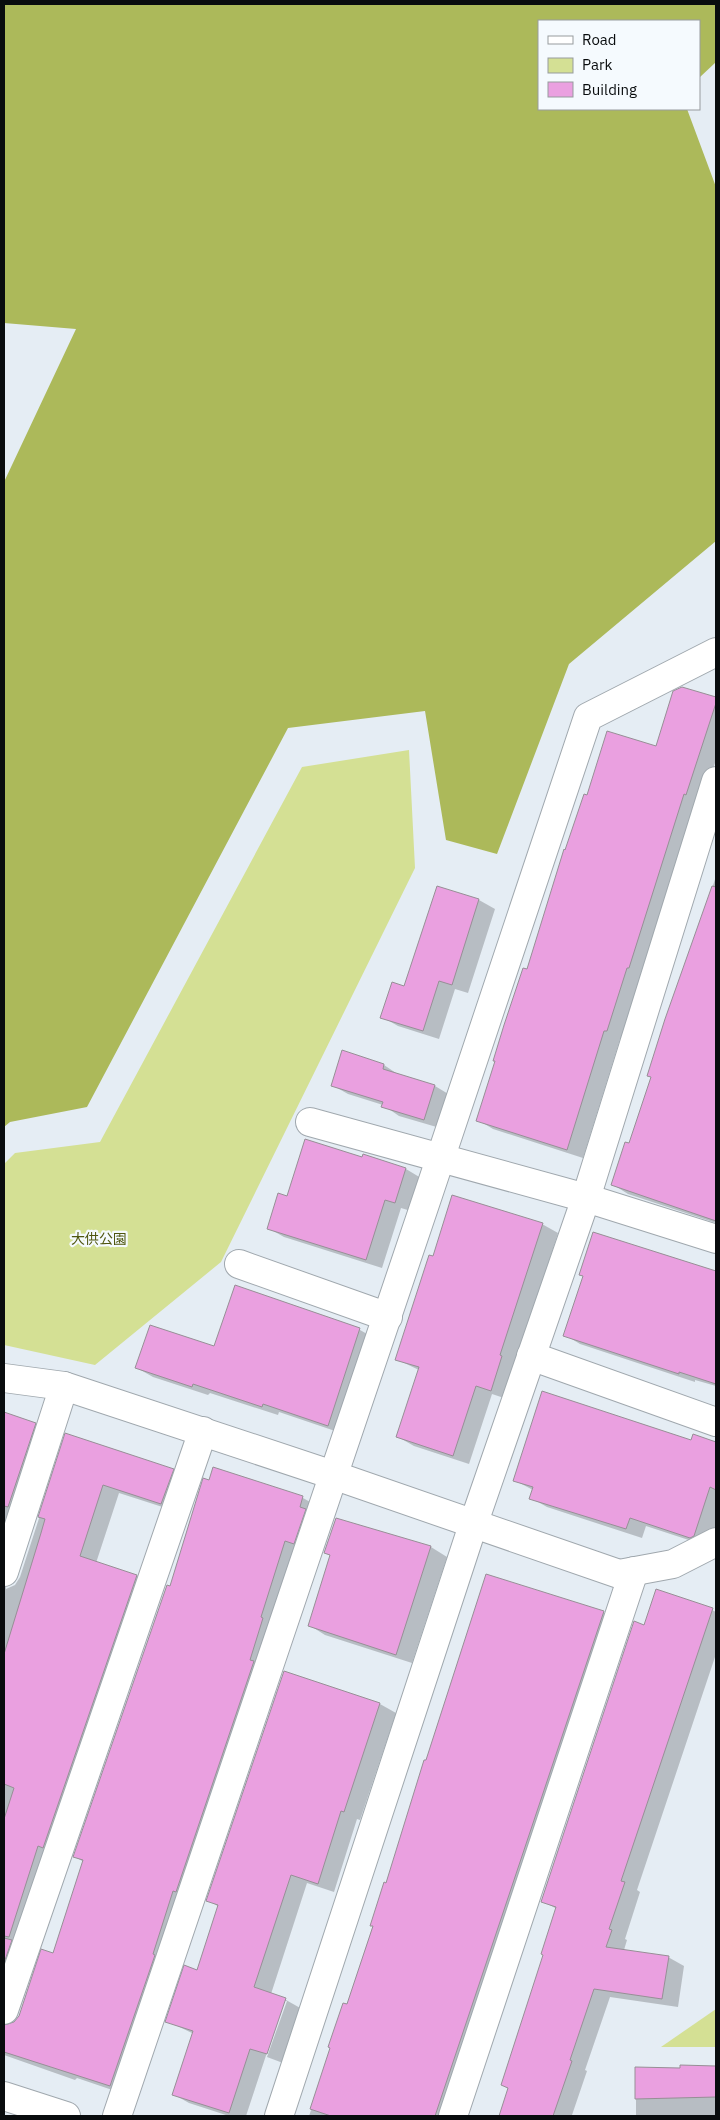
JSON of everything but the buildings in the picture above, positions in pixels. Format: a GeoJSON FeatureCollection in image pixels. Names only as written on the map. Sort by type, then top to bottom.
{"type":"FeatureCollection","features":[{"type":"Feature","properties":{"kind":"street"},"geometry":{"type":"LineString","coordinates":[[117,2116],[388,1317],[588,717],[716,652]]}},
{"type":"Feature","properties":{"kind":"street"},"geometry":{"type":"LineString","coordinates":[[279,2116],[474,1525],[586,1198],[716,781]]}},
{"type":"Feature","properties":{"kind":"street"},"geometry":{"type":"LineString","coordinates":[[310,1122],[586,1198],[716,1239]]}},
{"type":"Feature","properties":{"kind":"street"},"geometry":{"type":"LineString","coordinates":[[239,1264],[388,1317]]}},
{"type":"Feature","properties":{"kind":"street"},"geometry":{"type":"LineString","coordinates":[[532,1356],[716,1422]]}},
{"type":"Feature","properties":{"kind":"street"},"geometry":{"type":"LineString","coordinates":[[4,1378],[64,1386],[204,1431],[619,1574],[674,1564],[716,1542]]}},
{"type":"Feature","properties":{"kind":"street"},"geometry":{"type":"LineString","coordinates":[[4,1572],[64,1386]]}},
{"type":"Feature","properties":{"kind":"street"},"geometry":{"type":"LineString","coordinates":[[4,2010],[204,1431]]}},
{"type":"Feature","properties":{"kind":"street"},"geometry":{"type":"LineString","coordinates":[[453,2116],[634,1572]]}},
{"type":"Feature","properties":{"kind":"street"},"geometry":{"type":"LineString","coordinates":[[4,2096],[66,2116]]}},
{"type":"Feature","properties":{"kind":"green space"},"geometry":{"type":"Polygon","coordinates":[[[4,4],[716,4],[716,62],[700,77],[700,20],[538,20],[538,110],[687,110],[716,187],[716,541],[569,664],[497,854],[446,840],[425,711],[288,728],[87,1107],[10,1122],[4,1127],[4,482],[76,329],[4,323],[4,4]]]}},
{"type":"Feature","properties":{"kind":"green space","name":"大供公園"},"geometry":{"type":"Polygon","coordinates":[[[409,750],[415,868],[221,1262],[95,1365],[4,1345],[4,1164],[15,1153],[100,1142],[302,767],[409,750]]]}},
{"type":"Feature","properties":{"kind":"green space"},"geometry":{"type":"Polygon","coordinates":[[[716,2009],[716,2047],[661,2047],[716,2009]]]}}]}
